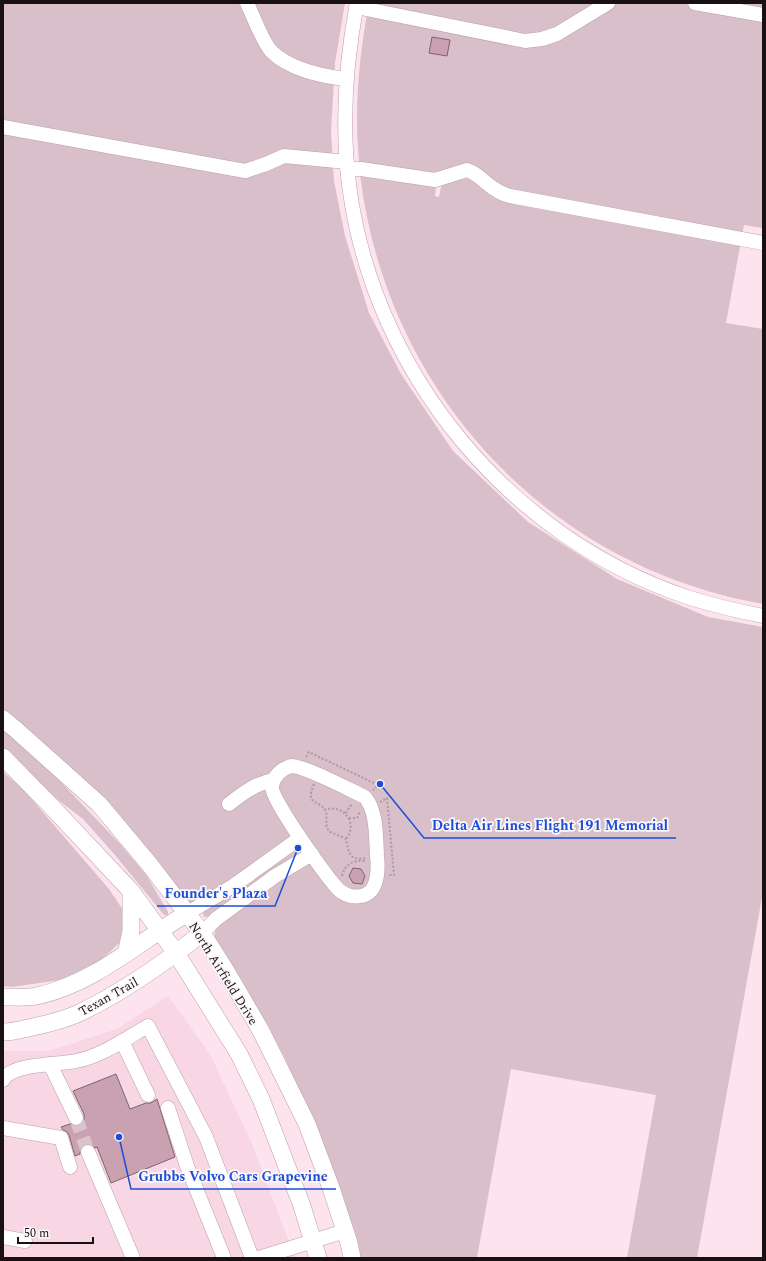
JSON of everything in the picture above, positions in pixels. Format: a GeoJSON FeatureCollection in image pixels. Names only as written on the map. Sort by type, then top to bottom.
{"type":"FeatureCollection","features":[{"type":"Feature","properties":{"kind":"main road","name":"North Airfield Drive"},"geometry":{"type":"LineString","coordinates":[[3,719],[99,804],[150,865],[202,933],[261,1031],[307,1124],[331,1188],[352,1258]]}},
{"type":"Feature","properties":{"kind":"main road"},"geometry":{"type":"LineString","coordinates":[[3,757],[131,891],[176,953],[239,1054],[261,1099],[302,1206],[318,1258]]}},
{"type":"Feature","properties":{"kind":"main road"},"geometry":{"type":"LineString","coordinates":[[126,954],[131,931],[131,891]]}},
{"type":"Feature","properties":{"kind":"main road","name":"Texan Trail"},"geometry":{"type":"LineString","coordinates":[[3,997],[35,996],[66,988],[94,974],[126,954],[159,930],[186,914]]}},
{"type":"Feature","properties":{"kind":"main road","name":"Texan Trail"},"geometry":{"type":"LineString","coordinates":[[3,1032],[11,1032],[76,1015],[116,994],[176,953],[202,933]]}},
{"type":"Feature","properties":{"kind":"lane"},"geometry":{"type":"LineString","coordinates":[[247,3],[261,34],[271,50],[286,62],[302,69],[328,77],[346,79]]}},
{"type":"Feature","properties":{"kind":"lane"},"geometry":{"type":"LineString","coordinates":[[608,3],[557,34],[542,39],[525,41],[357,5],[346,79],[345,127],[350,194],[362,247],[385,317],[397,343],[423,388],[453,431],[483,467],[501,484],[562,534],[614,565],[654,584],[685,596],[710,604],[763,616]]}},
{"type":"Feature","properties":{"kind":"lane"},"geometry":{"type":"LineString","coordinates":[[695,3],[763,15]]}},
{"type":"Feature","properties":{"kind":"lane"},"geometry":{"type":"LineString","coordinates":[[3,127],[245,171],[284,156],[435,180],[467,170],[480,176],[497,191],[510,196],[763,243]]}},
{"type":"Feature","properties":{"kind":"lane"},"geometry":{"type":"LineString","coordinates":[[291,766],[297,766],[318,775],[361,795],[369,802],[373,815],[373,858],[378,869],[374,887],[365,895],[356,897],[348,896],[338,889],[300,838],[274,797],[272,786],[280,771],[291,766]]}},
{"type":"Feature","properties":{"kind":"lane"},"geometry":{"type":"LineString","coordinates":[[229,804],[252,787],[264,781],[274,780]]}},
{"type":"Feature","properties":{"kind":"lane"},"geometry":{"type":"LineString","coordinates":[[186,914],[233,886],[300,838]]}},
{"type":"Feature","properties":{"kind":"lane"},"geometry":{"type":"LineString","coordinates":[[202,933],[216,919],[275,876],[312,854]]}},
{"type":"Feature","properties":{"kind":"lane"},"geometry":{"type":"LineString","coordinates":[[266,862],[275,876]]}},
{"type":"Feature","properties":{"kind":"lane"},"geometry":{"type":"LineString","coordinates":[[233,886],[241,901]]}},
{"type":"Feature","properties":{"kind":"lane"},"geometry":{"type":"LineString","coordinates":[[3,1080],[5,1076],[11,1072],[38,1065],[76,1062],[102,1053],[148,1026],[206,1137],[252,1258]]}},
{"type":"Feature","properties":{"kind":"lane"},"geometry":{"type":"LineString","coordinates":[[122,1041],[148,1094]]}},
{"type":"Feature","properties":{"kind":"lane"},"geometry":{"type":"LineString","coordinates":[[50,1064],[76,1118]]}},
{"type":"Feature","properties":{"kind":"lane"},"geometry":{"type":"LineString","coordinates":[[168,1108],[187,1166],[224,1258]]}},
{"type":"Feature","properties":{"kind":"lane"},"geometry":{"type":"LineString","coordinates":[[3,1128],[61,1138],[70,1167]]}},
{"type":"Feature","properties":{"kind":"lane"},"geometry":{"type":"LineString","coordinates":[[88,1152],[133,1258]]}},
{"type":"Feature","properties":{"kind":"lane"},"geometry":{"type":"LineString","coordinates":[[259,1258],[345,1231]]}},
{"type":"Feature","properties":{"kind":"lane"},"geometry":{"type":"LineString","coordinates":[[3,1237],[25,1241]]}},
{"type":"Feature","properties":{"kind":"path"},"geometry":{"type":"LineString","coordinates":[[305,760],[309,752],[378,785]]}},
{"type":"Feature","properties":{"kind":"path"},"geometry":{"type":"LineString","coordinates":[[318,775],[311,792],[312,801],[324,810],[327,817],[327,827],[329,831],[346,839]]}},
{"type":"Feature","properties":{"kind":"path"},"geometry":{"type":"LineString","coordinates":[[346,814],[350,806],[355,805]]}},
{"type":"Feature","properties":{"kind":"path"},"geometry":{"type":"LineString","coordinates":[[324,810],[333,809],[346,814],[349,818],[350,833],[346,839],[348,852],[353,857],[360,859],[373,858]]}},
{"type":"Feature","properties":{"kind":"path"},"geometry":{"type":"LineString","coordinates":[[349,818],[357,818],[361,809]]}},
{"type":"Feature","properties":{"kind":"path"},"geometry":{"type":"LineString","coordinates":[[342,880],[343,870],[346,866],[355,861],[373,858]]}},
{"type":"Feature","properties":{"kind":"shaded area"},"geometry":{"type":"Polygon","coordinates":[[[3,3],[345,3],[335,63],[331,131],[334,181],[345,236],[369,313],[401,374],[453,451],[528,522],[617,579],[708,617],[763,627],[763,892],[697,1258],[627,1258],[656,1095],[511,1069],[477,1258],[360,1258],[313,1124],[285,1058],[244,984],[214,937],[216,927],[212,916],[204,917],[204,911],[188,904],[107,805],[36,736],[3,709],[3,3]]]}},
{"type":"Feature","properties":{"kind":"shaded area"},"geometry":{"type":"Polygon","coordinates":[[[369,3],[763,3],[763,228],[744,225],[726,323],[763,329],[763,604],[685,584],[613,551],[547,509],[490,456],[442,396],[404,328],[376,254],[360,174],[369,173],[433,182],[436,185],[435,196],[439,197],[442,182],[467,173],[475,176],[495,192],[510,199],[738,241],[739,236],[511,194],[494,185],[477,171],[469,168],[460,168],[438,176],[433,176],[361,166],[359,164],[357,102],[360,62],[369,3]]]}},
{"type":"Feature","properties":{"kind":"shaded area"},"geometry":{"type":"Polygon","coordinates":[[[3,729],[56,777],[121,845],[147,876],[168,912],[168,915],[164,915],[115,855],[83,819],[58,800],[3,751],[3,729]]]}},
{"type":"Feature","properties":{"kind":"shaded area"},"geometry":{"type":"Polygon","coordinates":[[[3,772],[22,788],[109,889],[123,910],[125,919],[119,943],[91,968],[61,980],[11,987],[3,986],[3,772]]]}},
{"type":"Feature","properties":{"kind":"shaded area"},"geometry":{"type":"Polygon","coordinates":[[[168,996],[210,1054],[253,1146],[295,1258],[3,1258],[3,1051],[49,1051],[117,1029],[168,996]]]}},
{"type":"Feature","properties":{"kind":"building"},"geometry":{"type":"Polygon","coordinates":[[[432,37],[450,40],[447,56],[429,53],[432,37]]]}},
{"type":"Feature","properties":{"kind":"building"},"geometry":{"type":"Polygon","coordinates":[[[353,868],[361,869],[365,876],[362,884],[353,883],[349,876],[353,868]]]}},
{"type":"Feature","properties":{"kind":"building"},"geometry":{"type":"Polygon","coordinates":[[[116,1074],[130,1109],[146,1103],[151,1103],[157,1099],[175,1157],[111,1183],[97,1147],[95,1148],[89,1144],[85,1144],[81,1147],[80,1154],[75,1156],[69,1135],[61,1127],[70,1124],[79,1126],[83,1123],[84,1114],[73,1091],[116,1074]]]}},
{"type":"Feature","properties":{"kind":"tunnel"},"geometry":{"type":"LineString","coordinates":[[76,1118],[88,1152]]}},
{"type":"Feature","properties":{"kind":"place","name":"Delta Air Lines Flight 191 Memorial"},"geometry":{"type":"Point","coordinates":[380,784]}},
{"type":"Feature","properties":{"kind":"place","name":"Founder's Plaza"},"geometry":{"type":"Point","coordinates":[298,848]}},
{"type":"Feature","properties":{"kind":"place","name":"Grubbs Volvo Cars Grapevine"},"geometry":{"type":"Point","coordinates":[119,1137]}}]}
